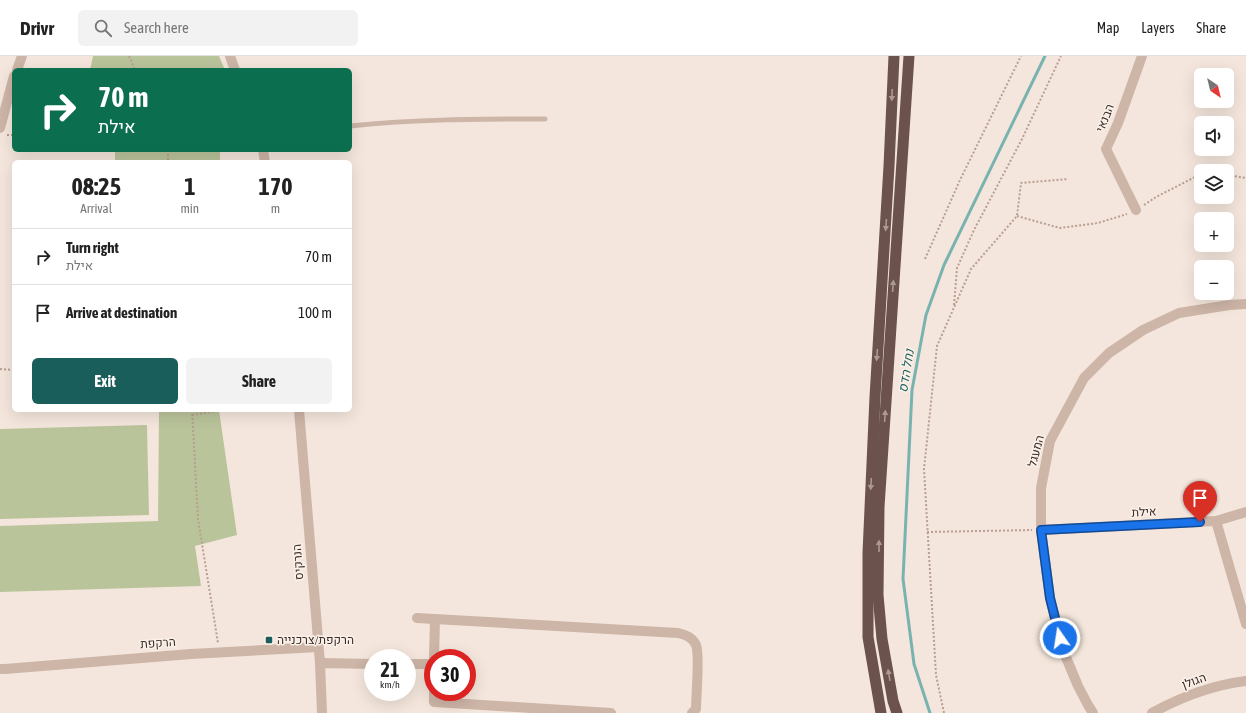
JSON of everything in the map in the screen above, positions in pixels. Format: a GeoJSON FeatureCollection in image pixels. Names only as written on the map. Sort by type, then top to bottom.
{"type":"FeatureCollection","features":[{"type":"Feature","properties":{"kind":"highway"},"geometry":{"type":"LineString","coordinates":[[881,713],[868,637],[868,553],[894,56]]}},
{"type":"Feature","properties":{"kind":"highway"},"geometry":{"type":"LineString","coordinates":[[897,713],[893,701],[882,639],[878,595],[879,507],[909,56]]}},
{"type":"Feature","properties":{"kind":"street"},"geometry":{"type":"LineString","coordinates":[[17,68],[22,56]]}},
{"type":"Feature","properties":{"kind":"street"},"geometry":{"type":"LineString","coordinates":[[230,56],[234,68]]}},
{"type":"Feature","properties":{"kind":"street","name":"הבנאי"},"geometry":{"type":"LineString","coordinates":[[1136,210],[1106,150],[1118,123],[1142,56]]}},
{"type":"Feature","properties":{"kind":"street"},"geometry":{"type":"LineString","coordinates":[[0,128],[12,83]]}},
{"type":"Feature","properties":{"kind":"street","name":"המעגל"},"geometry":{"type":"LineString","coordinates":[[1093,713],[1078,686],[1063,650],[1050,598],[1041,530],[1041,488],[1050,441],[1084,378],[1109,352],[1143,330],[1179,314],[1229,305],[1246,304]]}},
{"type":"Feature","properties":{"kind":"street","name":"הנרקיס"},"geometry":{"type":"LineString","coordinates":[[299,412],[320,663],[322,713]]}},
{"type":"Feature","properties":{"kind":"street","name":"אילת"},"geometry":{"type":"LineString","coordinates":[[1041,530],[1216,521],[1246,512]]}},
{"type":"Feature","properties":{"kind":"street"},"geometry":{"type":"LineString","coordinates":[[1216,521],[1246,624]]}},
{"type":"Feature","properties":{"kind":"street"},"geometry":{"type":"LineString","coordinates":[[416,618],[678,633],[686,635],[692,639],[698,651],[696,709],[692,713]]}},
{"type":"Feature","properties":{"kind":"street"},"geometry":{"type":"LineString","coordinates":[[434,649],[435,619]]}},
{"type":"Feature","properties":{"kind":"street","name":"הרקפת"},"geometry":{"type":"LineString","coordinates":[[0,669],[219,652],[318,647]]}},
{"type":"Feature","properties":{"kind":"street"},"geometry":{"type":"LineString","coordinates":[[320,663],[364,664]]}},
{"type":"Feature","properties":{"kind":"street","name":"הגולן"},"geometry":{"type":"LineString","coordinates":[[1152,713],[1197,692],[1228,683],[1246,682]]}},
{"type":"Feature","properties":{"kind":"street"},"geometry":{"type":"LineString","coordinates":[[434,701],[611,713]]}},
{"type":"Feature","properties":{"kind":"lane"},"geometry":{"type":"LineString","coordinates":[[352,126],[449,119],[544,119]]}},
{"type":"Feature","properties":{"kind":"path"},"geometry":{"type":"LineString","coordinates":[[128,56],[134,68]]}},
{"type":"Feature","properties":{"kind":"path"},"geometry":{"type":"LineString","coordinates":[[925,259],[960,180],[1021,56]]}},
{"type":"Feature","properties":{"kind":"path"},"geometry":{"type":"LineString","coordinates":[[954,308],[957,268],[974,230],[1022,139],[1061,56]]}},
{"type":"Feature","properties":{"kind":"path"},"geometry":{"type":"LineString","coordinates":[[1234,176],[1246,178]]}},
{"type":"Feature","properties":{"kind":"path"},"geometry":{"type":"LineString","coordinates":[[1017,216],[1060,228],[1098,223],[1136,210],[1156,197],[1194,178]]}},
{"type":"Feature","properties":{"kind":"path"},"geometry":{"type":"LineString","coordinates":[[944,713],[936,675],[924,469],[937,346],[971,269],[1017,216],[1021,183],[1068,179]]}},
{"type":"Feature","properties":{"kind":"path"},"geometry":{"type":"LineString","coordinates":[[0,369],[12,370]]}},
{"type":"Feature","properties":{"kind":"path"},"geometry":{"type":"LineString","coordinates":[[211,412],[192,415],[198,519],[219,652]]}},
{"type":"Feature","properties":{"kind":"path"},"geometry":{"type":"LineString","coordinates":[[927,532],[1041,530]]}},
{"type":"Feature","properties":{"kind":"green space"},"geometry":{"type":"Polygon","coordinates":[[[93,56],[219,56],[224,68],[90,68],[93,56]]]}},
{"type":"Feature","properties":{"kind":"green space"},"geometry":{"type":"Polygon","coordinates":[[[115,152],[220,152],[220,160],[115,160],[115,152]]]}},
{"type":"Feature","properties":{"kind":"green space"},"geometry":{"type":"Polygon","coordinates":[[[159,412],[219,412],[237,535],[195,546],[201,586],[0,592],[0,526],[158,521],[159,412]]]}},
{"type":"Feature","properties":{"kind":"green space"},"geometry":{"type":"Polygon","coordinates":[[[147,425],[149,515],[0,519],[0,429],[147,425]]]}},
{"type":"Feature","properties":{"kind":"waterway","name":"נחל הדס"},"geometry":{"type":"LineString","coordinates":[[930,713],[914,664],[903,579],[912,390],[926,315],[944,265],[1045,56]]}},
{"type":"Feature","properties":{"kind":"place","name":"הרקפת/צרכנייה"},"geometry":{"type":"Point","coordinates":[269,640]}},
{"type":"Feature","properties":{"kind":"route"},"geometry":{"type":"LineString","coordinates":[[1060,638],[1050,598],[1041,530],[1200,522]]}}]}
